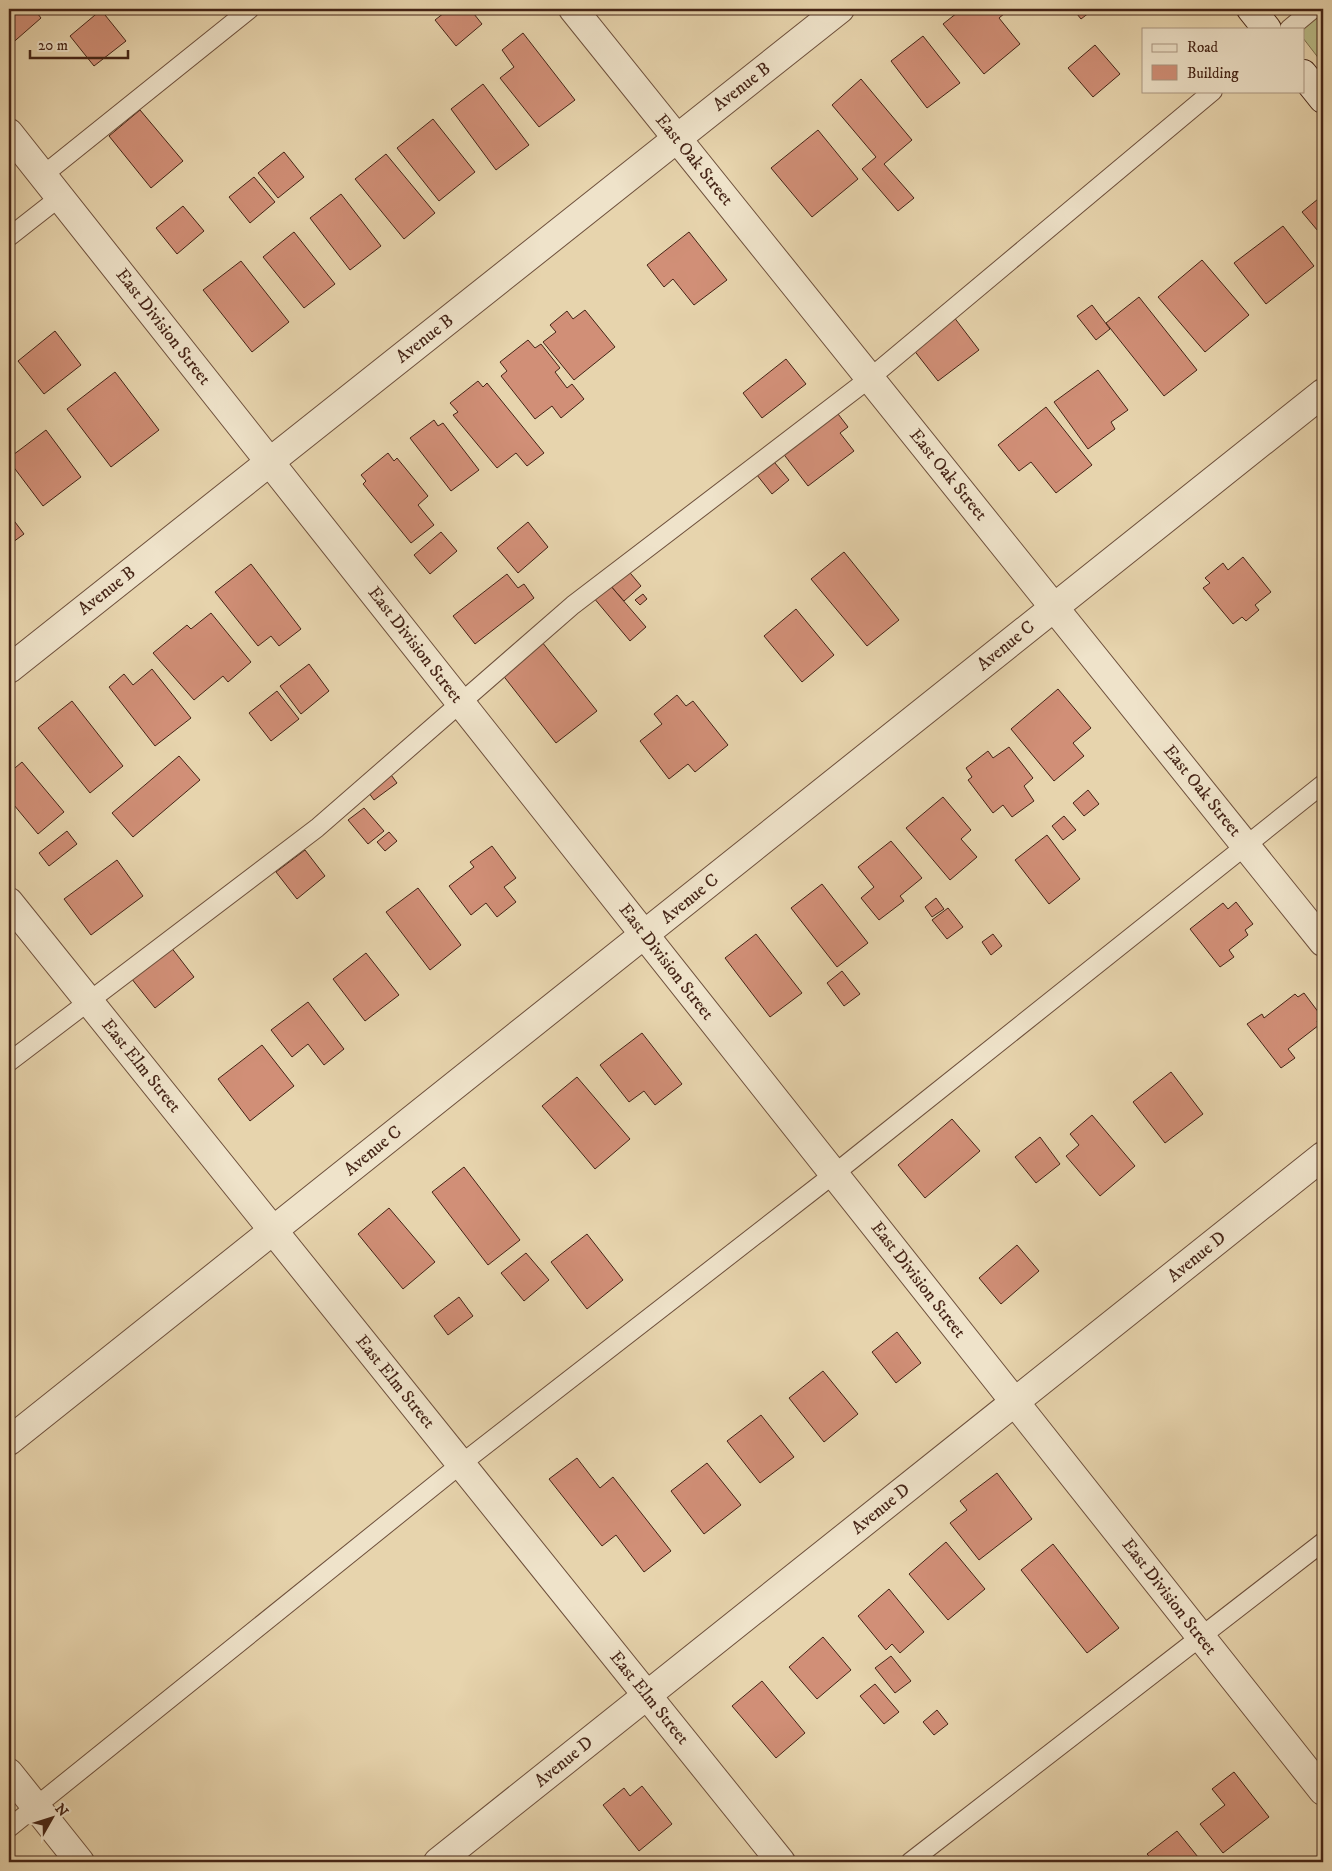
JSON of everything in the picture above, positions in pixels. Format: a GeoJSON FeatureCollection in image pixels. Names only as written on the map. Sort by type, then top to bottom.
{"type":"FeatureCollection","features":[{"type":"Feature","properties":{"kind":"street","name":"East Oak Street"},"geometry":{"type":"LineString","coordinates":[[573,9],[1323,942]]}},
{"type":"Feature","properties":{"kind":"street","name":"Avenue B"},"geometry":{"type":"LineString","coordinates":[[9,669],[840,9]]}},
{"type":"Feature","properties":{"kind":"street"},"geometry":{"type":"LineString","coordinates":[[1251,9],[1266,28]]}},
{"type":"Feature","properties":{"kind":"street"},"geometry":{"type":"LineString","coordinates":[[1304,75],[1323,99]]}},
{"type":"Feature","properties":{"kind":"street","name":"East Division Street"},"geometry":{"type":"LineString","coordinates":[[9,133],[1323,1791]]}},
{"type":"Feature","properties":{"kind":"street","name":"Avenue C"},"geometry":{"type":"LineString","coordinates":[[9,1441],[1323,393]]}},
{"type":"Feature","properties":{"kind":"street","name":"East Elm Street"},"geometry":{"type":"LineString","coordinates":[[9,902],[781,1862]]}},
{"type":"Feature","properties":{"kind":"street","name":"Avenue D"},"geometry":{"type":"LineString","coordinates":[[438,1862],[1323,1156]]}},
{"type":"Feature","properties":{"kind":"street"},"geometry":{"type":"LineString","coordinates":[[9,1774],[80,1862]]}},
{"type":"Feature","properties":{"kind":"lane"},"geometry":{"type":"LineString","coordinates":[[42,176],[250,9]]}},
{"type":"Feature","properties":{"kind":"lane"},"geometry":{"type":"LineString","coordinates":[[1289,28],[1313,9]]}},
{"type":"Feature","properties":{"kind":"lane"},"geometry":{"type":"LineString","coordinates":[[9,1062],[317,828],[573,605],[870,378],[1212,92]]}},
{"type":"Feature","properties":{"kind":"lane"},"geometry":{"type":"LineString","coordinates":[[9,237],[60,197]]}},
{"type":"Feature","properties":{"kind":"lane"},"geometry":{"type":"LineString","coordinates":[[9,1828],[461,1464],[834,1174],[1323,784]]}},
{"type":"Feature","properties":{"kind":"lane"},"geometry":{"type":"LineString","coordinates":[[910,1862],[1323,1542]]}},
{"type":"Feature","properties":{"kind":"green space"},"geometry":{"type":"Polygon","coordinates":[[[1323,12],[1323,64],[1304,39],[1303,28],[1323,12]]]}},
{"type":"Feature","properties":{"kind":"building"},"geometry":{"type":"Polygon","coordinates":[[[9,9],[34,9],[41,18],[9,46],[9,9]]]}},
{"type":"Feature","properties":{"kind":"building"},"geometry":{"type":"Polygon","coordinates":[[[449,9],[470,9],[482,24],[456,46],[435,20],[449,9]]]}},
{"type":"Feature","properties":{"kind":"building"},"geometry":{"type":"Polygon","coordinates":[[[962,9],[1010,9],[999,18],[1020,44],[984,74],[943,24],[962,9]]]}},
{"type":"Feature","properties":{"kind":"building"},"geometry":{"type":"Polygon","coordinates":[[[1073,9],[1094,9],[1081,19],[1073,9]]]}},
{"type":"Feature","properties":{"kind":"building"},"geometry":{"type":"Polygon","coordinates":[[[101,10],[126,41],[94,66],[70,36],[101,10]]]}},
{"type":"Feature","properties":{"kind":"building"},"geometry":{"type":"Polygon","coordinates":[[[523,33],[575,100],[539,127],[500,78],[514,67],[502,50],[523,33]]]}},
{"type":"Feature","properties":{"kind":"building"},"geometry":{"type":"Polygon","coordinates":[[[923,36],[960,83],[927,108],[891,61],[923,36]]]}},
{"type":"Feature","properties":{"kind":"building"},"geometry":{"type":"Polygon","coordinates":[[[1095,45],[1120,74],[1093,97],[1068,68],[1095,45]]]}},
{"type":"Feature","properties":{"kind":"building"},"geometry":{"type":"Polygon","coordinates":[[[861,79],[912,140],[884,164],[914,198],[898,211],[862,169],[876,157],[832,105],[861,79]]]}},
{"type":"Feature","properties":{"kind":"building"},"geometry":{"type":"Polygon","coordinates":[[[483,84],[529,145],[496,170],[451,109],[483,84]]]}},
{"type":"Feature","properties":{"kind":"building"},"geometry":{"type":"Polygon","coordinates":[[[140,110],[183,161],[151,188],[109,136],[140,110]]]}},
{"type":"Feature","properties":{"kind":"building"},"geometry":{"type":"Polygon","coordinates":[[[433,119],[475,172],[439,201],[397,148],[433,119]]]}},
{"type":"Feature","properties":{"kind":"building"},"geometry":{"type":"Polygon","coordinates":[[[818,130],[858,179],[812,217],[771,168],[818,130]]]}},
{"type":"Feature","properties":{"kind":"building"},"geometry":{"type":"Polygon","coordinates":[[[284,152],[304,177],[278,198],[258,173],[284,152]]]}},
{"type":"Feature","properties":{"kind":"building"},"geometry":{"type":"Polygon","coordinates":[[[386,154],[435,213],[404,239],[355,179],[386,154]]]}},
{"type":"Feature","properties":{"kind":"building"},"geometry":{"type":"Polygon","coordinates":[[[254,177],[275,202],[250,223],[229,197],[254,177]]]}},
{"type":"Feature","properties":{"kind":"building"},"geometry":{"type":"Polygon","coordinates":[[[341,194],[381,246],[350,270],[310,218],[341,194]]]}},
{"type":"Feature","properties":{"kind":"building"},"geometry":{"type":"Polygon","coordinates":[[[1323,195],[1323,237],[1302,212],[1323,195]]]}},
{"type":"Feature","properties":{"kind":"building"},"geometry":{"type":"Polygon","coordinates":[[[183,206],[204,231],[177,254],[156,228],[183,206]]]}},
{"type":"Feature","properties":{"kind":"building"},"geometry":{"type":"Polygon","coordinates":[[[1283,226],[1314,266],[1266,304],[1234,263],[1283,226]]]}},
{"type":"Feature","properties":{"kind":"building"},"geometry":{"type":"Polygon","coordinates":[[[294,232],[335,284],[304,308],[263,257],[294,232]]]}},
{"type":"Feature","properties":{"kind":"building"},"geometry":{"type":"Polygon","coordinates":[[[689,232],[727,280],[694,305],[673,279],[664,287],[647,265],[689,232]]]}},
{"type":"Feature","properties":{"kind":"building"},"geometry":{"type":"Polygon","coordinates":[[[1202,260],[1249,315],[1205,352],[1158,297],[1202,260]]]}},
{"type":"Feature","properties":{"kind":"building"},"geometry":{"type":"Polygon","coordinates":[[[241,261],[289,322],[252,352],[203,290],[241,261]]]}},
{"type":"Feature","properties":{"kind":"building"},"geometry":{"type":"Polygon","coordinates":[[[1139,297],[1197,370],[1164,396],[1106,323],[1139,297]]]}},
{"type":"Feature","properties":{"kind":"building"},"geometry":{"type":"Polygon","coordinates":[[[1092,305],[1110,329],[1096,340],[1077,316],[1092,305]]]}},
{"type":"Feature","properties":{"kind":"building"},"geometry":{"type":"Polygon","coordinates":[[[947,308],[979,350],[938,381],[906,340],[947,308]]]}},
{"type":"Feature","properties":{"kind":"building"},"geometry":{"type":"Polygon","coordinates":[[[585,310],[615,347],[574,380],[543,342],[556,332],[550,325],[567,311],[573,319],[585,310]]]}},
{"type":"Feature","properties":{"kind":"building"},"geometry":{"type":"Polygon","coordinates":[[[55,331],[81,365],[44,394],[18,361],[55,331]]]}},
{"type":"Feature","properties":{"kind":"building"},"geometry":{"type":"Polygon","coordinates":[[[528,340],[535,348],[541,344],[560,368],[555,372],[567,388],[572,384],[584,399],[561,418],[552,406],[535,419],[501,376],[507,371],[500,362],[528,340]]]}},
{"type":"Feature","properties":{"kind":"building"},"geometry":{"type":"Polygon","coordinates":[[[786,359],[806,384],[762,418],[743,393],[786,359]]]}},
{"type":"Feature","properties":{"kind":"building"},"geometry":{"type":"Polygon","coordinates":[[[1098,370],[1128,410],[1111,422],[1115,429],[1088,449],[1054,402],[1098,370]]]}},
{"type":"Feature","properties":{"kind":"building"},"geometry":{"type":"Polygon","coordinates":[[[115,372],[159,430],[111,467],[67,409],[115,372]]]}},
{"type":"Feature","properties":{"kind":"building"},"geometry":{"type":"Polygon","coordinates":[[[478,381],[483,387],[487,383],[544,453],[527,466],[516,453],[497,468],[453,415],[458,412],[450,403],[478,381]]]}},
{"type":"Feature","properties":{"kind":"building"},"geometry":{"type":"Polygon","coordinates":[[[1046,407],[1092,465],[1056,493],[1031,462],[1019,471],[998,445],[1046,407]]]}},
{"type":"Feature","properties":{"kind":"building"},"geometry":{"type":"Polygon","coordinates":[[[835,410],[848,427],[840,433],[854,451],[808,486],[782,452],[835,410]]]}},
{"type":"Feature","properties":{"kind":"building"},"geometry":{"type":"Polygon","coordinates":[[[434,420],[438,426],[443,423],[479,470],[451,491],[410,438],[434,420]]]}},
{"type":"Feature","properties":{"kind":"building"},"geometry":{"type":"Polygon","coordinates":[[[46,430],[81,477],[43,506],[9,461],[9,458],[46,430]]]}},
{"type":"Feature","properties":{"kind":"building"},"geometry":{"type":"Polygon","coordinates":[[[388,453],[394,461],[397,458],[428,496],[418,505],[434,525],[411,543],[363,484],[366,481],[361,475],[388,453]]]}},
{"type":"Feature","properties":{"kind":"building"},"geometry":{"type":"Polygon","coordinates":[[[770,457],[789,480],[772,494],[753,470],[770,457]]]}},
{"type":"Feature","properties":{"kind":"building"},"geometry":{"type":"Polygon","coordinates":[[[9,514],[24,534],[9,545],[9,514]]]}},
{"type":"Feature","properties":{"kind":"building"},"geometry":{"type":"Polygon","coordinates":[[[528,522],[548,547],[518,573],[497,548],[528,522]]]}},
{"type":"Feature","properties":{"kind":"building"},"geometry":{"type":"Polygon","coordinates":[[[441,532],[457,551],[430,574],[414,555],[441,532]]]}},
{"type":"Feature","properties":{"kind":"building"},"geometry":{"type":"Polygon","coordinates":[[[844,552],[899,620],[867,646],[811,579],[844,552]]]}},
{"type":"Feature","properties":{"kind":"building"},"geometry":{"type":"Polygon","coordinates":[[[1243,557],[1271,592],[1255,605],[1259,610],[1246,621],[1242,617],[1233,624],[1203,588],[1210,583],[1205,578],[1223,563],[1228,570],[1243,557]]]}},
{"type":"Feature","properties":{"kind":"building"},"geometry":{"type":"Polygon","coordinates":[[[251,564],[301,629],[279,646],[271,636],[258,646],[215,592],[251,564]]]}},
{"type":"Feature","properties":{"kind":"building"},"geometry":{"type":"Polygon","coordinates":[[[626,568],[641,586],[624,601],[609,584],[626,568]]]}},
{"type":"Feature","properties":{"kind":"building"},"geometry":{"type":"Polygon","coordinates":[[[507,574],[518,588],[524,584],[534,598],[475,644],[453,616],[507,574]]]}},
{"type":"Feature","properties":{"kind":"building"},"geometry":{"type":"Polygon","coordinates":[[[609,584],[646,627],[630,641],[593,597],[609,584]]]}},
{"type":"Feature","properties":{"kind":"building"},"geometry":{"type":"Polygon","coordinates":[[[643,594],[647,599],[640,605],[635,600],[643,594]]]}},
{"type":"Feature","properties":{"kind":"building"},"geometry":{"type":"Polygon","coordinates":[[[796,609],[834,655],[802,682],[764,636],[796,609]]]}},
{"type":"Feature","properties":{"kind":"building"},"geometry":{"type":"Polygon","coordinates":[[[211,613],[251,662],[228,682],[223,676],[194,700],[153,653],[187,625],[191,629],[211,613]]]}},
{"type":"Feature","properties":{"kind":"building"},"geometry":{"type":"Polygon","coordinates":[[[538,637],[597,711],[556,743],[498,669],[538,637]]]}},
{"type":"Feature","properties":{"kind":"building"},"geometry":{"type":"Polygon","coordinates":[[[309,664],[329,691],[301,714],[280,686],[309,664]]]}},
{"type":"Feature","properties":{"kind":"building"},"geometry":{"type":"Polygon","coordinates":[[[152,669],[191,718],[155,746],[109,687],[124,674],[133,685],[152,669]]]}},
{"type":"Feature","properties":{"kind":"building"},"geometry":{"type":"Polygon","coordinates":[[[1058,689],[1091,728],[1073,743],[1084,756],[1054,781],[1011,729],[1058,689]]]}},
{"type":"Feature","properties":{"kind":"building"},"geometry":{"type":"Polygon","coordinates":[[[277,691],[299,719],[271,741],[249,713],[277,691]]]}},
{"type":"Feature","properties":{"kind":"building"},"geometry":{"type":"Polygon","coordinates":[[[677,695],[686,706],[693,701],[728,745],[695,772],[688,764],[669,779],[640,741],[662,724],[654,714],[677,695]]]}},
{"type":"Feature","properties":{"kind":"building"},"geometry":{"type":"Polygon","coordinates":[[[72,701],[123,766],[90,793],[38,728],[72,701]]]}},
{"type":"Feature","properties":{"kind":"building"},"geometry":{"type":"Polygon","coordinates":[[[1009,747],[1033,778],[1024,786],[1034,801],[1012,817],[1003,805],[993,813],[968,780],[972,777],[966,768],[988,751],[993,758],[1009,747]]]}},
{"type":"Feature","properties":{"kind":"building"},"geometry":{"type":"Polygon","coordinates":[[[179,756],[200,780],[133,837],[112,813],[179,756]]]}},
{"type":"Feature","properties":{"kind":"building"},"geometry":{"type":"Polygon","coordinates":[[[22,762],[64,812],[38,834],[9,799],[9,773],[22,762]]]}},
{"type":"Feature","properties":{"kind":"building"},"geometry":{"type":"Polygon","coordinates":[[[386,768],[397,783],[374,800],[363,785],[386,768]]]}},
{"type":"Feature","properties":{"kind":"building"},"geometry":{"type":"Polygon","coordinates":[[[1088,790],[1099,804],[1084,816],[1073,803],[1088,790]]]}},
{"type":"Feature","properties":{"kind":"building"},"geometry":{"type":"Polygon","coordinates":[[[943,797],[971,830],[961,839],[977,857],[950,880],[906,828],[943,797]]]}},
{"type":"Feature","properties":{"kind":"building"},"geometry":{"type":"Polygon","coordinates":[[[364,808],[384,831],[368,844],[348,820],[364,808]]]}},
{"type":"Feature","properties":{"kind":"building"},"geometry":{"type":"Polygon","coordinates":[[[1064,816],[1076,830],[1063,840],[1052,826],[1064,816]]]}},
{"type":"Feature","properties":{"kind":"building"},"geometry":{"type":"Polygon","coordinates":[[[67,831],[77,844],[49,866],[39,853],[67,831]]]}},
{"type":"Feature","properties":{"kind":"building"},"geometry":{"type":"Polygon","coordinates":[[[389,832],[397,841],[385,851],[377,842],[389,832]]]}},
{"type":"Feature","properties":{"kind":"building"},"geometry":{"type":"Polygon","coordinates":[[[1047,835],[1080,879],[1049,904],[1015,860],[1047,835]]]}},
{"type":"Feature","properties":{"kind":"building"},"geometry":{"type":"Polygon","coordinates":[[[891,841],[922,878],[900,896],[904,901],[879,920],[861,898],[874,887],[858,867],[891,841]]]}},
{"type":"Feature","properties":{"kind":"building"},"geometry":{"type":"Polygon","coordinates":[[[492,846],[516,878],[504,887],[516,902],[497,917],[486,903],[471,915],[449,886],[474,867],[470,862],[492,846]]]}},
{"type":"Feature","properties":{"kind":"building"},"geometry":{"type":"Polygon","coordinates":[[[305,850],[325,876],[297,899],[276,872],[305,850]]]}},
{"type":"Feature","properties":{"kind":"building"},"geometry":{"type":"Polygon","coordinates":[[[117,860],[143,896],[91,935],[64,899],[117,860]]]}},
{"type":"Feature","properties":{"kind":"building"},"geometry":{"type":"Polygon","coordinates":[[[822,884],[868,943],[837,967],[791,908],[822,884]]]}},
{"type":"Feature","properties":{"kind":"building"},"geometry":{"type":"Polygon","coordinates":[[[418,888],[461,945],[430,970],[386,912],[418,888]]]}},
{"type":"Feature","properties":{"kind":"building"},"geometry":{"type":"Polygon","coordinates":[[[936,898],[944,909],[932,917],[925,907],[936,898]]]}},
{"type":"Feature","properties":{"kind":"building"},"geometry":{"type":"Polygon","coordinates":[[[1236,902],[1253,924],[1245,930],[1248,935],[1229,950],[1234,957],[1220,967],[1190,929],[1223,903],[1228,909],[1236,902]]]}},
{"type":"Feature","properties":{"kind":"building"},"geometry":{"type":"Polygon","coordinates":[[[948,908],[963,927],[947,939],[932,920],[948,908]]]}},
{"type":"Feature","properties":{"kind":"building"},"geometry":{"type":"Polygon","coordinates":[[[756,934],[802,993],[770,1017],[725,958],[756,934]]]}},
{"type":"Feature","properties":{"kind":"building"},"geometry":{"type":"Polygon","coordinates":[[[993,934],[1002,946],[991,955],[982,942],[993,934]]]}},
{"type":"Feature","properties":{"kind":"building"},"geometry":{"type":"Polygon","coordinates":[[[167,942],[194,977],[155,1008],[127,973],[167,942]]]}},
{"type":"Feature","properties":{"kind":"building"},"geometry":{"type":"Polygon","coordinates":[[[366,953],[399,995],[365,1021],[333,979],[366,953]]]}},
{"type":"Feature","properties":{"kind":"building"},"geometry":{"type":"Polygon","coordinates":[[[842,971],[860,994],[844,1006],[827,983],[842,971]]]}},
{"type":"Feature","properties":{"kind":"building"},"geometry":{"type":"Polygon","coordinates":[[[1304,993],[1322,1017],[1317,1021],[1319,1025],[1288,1049],[1295,1058],[1281,1068],[1247,1024],[1262,1014],[1264,1018],[1295,994],[1298,997],[1304,993]]]}},
{"type":"Feature","properties":{"kind":"building"},"geometry":{"type":"Polygon","coordinates":[[[308,1002],[344,1049],[324,1065],[308,1044],[292,1057],[271,1030],[308,1002]]]}},
{"type":"Feature","properties":{"kind":"building"},"geometry":{"type":"Polygon","coordinates":[[[642,1033],[682,1084],[655,1105],[644,1091],[629,1102],[600,1065],[642,1033]]]}},
{"type":"Feature","properties":{"kind":"building"},"geometry":{"type":"Polygon","coordinates":[[[262,1045],[294,1086],[250,1121],[218,1079],[262,1045]]]}},
{"type":"Feature","properties":{"kind":"building"},"geometry":{"type":"Polygon","coordinates":[[[1171,1072],[1203,1114],[1165,1143],[1133,1102],[1171,1072]]]}},
{"type":"Feature","properties":{"kind":"building"},"geometry":{"type":"Polygon","coordinates":[[[577,1077],[630,1139],[595,1169],[542,1106],[577,1077]]]}},
{"type":"Feature","properties":{"kind":"building"},"geometry":{"type":"Polygon","coordinates":[[[1092,1115],[1135,1166],[1100,1196],[1066,1156],[1079,1145],[1070,1134],[1092,1115]]]}},
{"type":"Feature","properties":{"kind":"building"},"geometry":{"type":"Polygon","coordinates":[[[952,1119],[980,1151],[925,1198],[898,1165],[952,1119]]]}},
{"type":"Feature","properties":{"kind":"building"},"geometry":{"type":"Polygon","coordinates":[[[1040,1137],[1060,1164],[1036,1183],[1015,1157],[1040,1137]]]}},
{"type":"Feature","properties":{"kind":"building"},"geometry":{"type":"Polygon","coordinates":[[[464,1167],[520,1240],[488,1265],[432,1192],[464,1167]]]}},
{"type":"Feature","properties":{"kind":"building"},"geometry":{"type":"Polygon","coordinates":[[[389,1208],[435,1262],[403,1289],[358,1234],[389,1208]]]}},
{"type":"Feature","properties":{"kind":"building"},"geometry":{"type":"Polygon","coordinates":[[[587,1234],[623,1280],[587,1309],[551,1262],[587,1234]]]}},
{"type":"Feature","properties":{"kind":"building"},"geometry":{"type":"Polygon","coordinates":[[[1017,1245],[1039,1271],[1001,1304],[979,1278],[1017,1245]]]}},
{"type":"Feature","properties":{"kind":"building"},"geometry":{"type":"Polygon","coordinates":[[[526,1253],[549,1280],[524,1301],[501,1273],[526,1253]]]}},
{"type":"Feature","properties":{"kind":"building"},"geometry":{"type":"Polygon","coordinates":[[[459,1297],[473,1316],[448,1335],[434,1316],[459,1297]]]}},
{"type":"Feature","properties":{"kind":"building"},"geometry":{"type":"Polygon","coordinates":[[[897,1332],[921,1363],[896,1383],[872,1352],[897,1332]]]}},
{"type":"Feature","properties":{"kind":"building"},"geometry":{"type":"Polygon","coordinates":[[[823,1371],[858,1414],[824,1442],[789,1398],[823,1371]]]}},
{"type":"Feature","properties":{"kind":"building"},"geometry":{"type":"Polygon","coordinates":[[[761,1415],[794,1457],[760,1483],[727,1441],[761,1415]]]}},
{"type":"Feature","properties":{"kind":"building"},"geometry":{"type":"Polygon","coordinates":[[[577,1458],[600,1488],[613,1477],[671,1551],[644,1572],[616,1535],[602,1546],[549,1479],[577,1458]]]}},
{"type":"Feature","properties":{"kind":"building"},"geometry":{"type":"Polygon","coordinates":[[[707,1463],[741,1505],[704,1534],[671,1491],[707,1463]]]}},
{"type":"Feature","properties":{"kind":"building"},"geometry":{"type":"Polygon","coordinates":[[[997,1473],[1032,1519],[979,1560],[950,1523],[967,1510],[960,1501],[997,1473]]]}},
{"type":"Feature","properties":{"kind":"building"},"geometry":{"type":"Polygon","coordinates":[[[946,1542],[985,1589],[948,1620],[909,1574],[946,1542]]]}},
{"type":"Feature","properties":{"kind":"building"},"geometry":{"type":"Polygon","coordinates":[[[1053,1544],[1119,1628],[1087,1653],[1021,1570],[1053,1544]]]}},
{"type":"Feature","properties":{"kind":"building"},"geometry":{"type":"Polygon","coordinates":[[[889,1589],[924,1632],[900,1653],[892,1644],[886,1650],[858,1616],[889,1589]]]}},
{"type":"Feature","properties":{"kind":"building"},"geometry":{"type":"Polygon","coordinates":[[[823,1637],[851,1670],[817,1699],[789,1667],[823,1637]]]}},
{"type":"Feature","properties":{"kind":"building"},"geometry":{"type":"Polygon","coordinates":[[[891,1656],[911,1681],[895,1693],[875,1668],[891,1656]]]}},
{"type":"Feature","properties":{"kind":"building"},"geometry":{"type":"Polygon","coordinates":[[[762,1681],[805,1733],[776,1758],[732,1706],[762,1681]]]}},
{"type":"Feature","properties":{"kind":"building"},"geometry":{"type":"Polygon","coordinates":[[[875,1684],[899,1712],[884,1724],[860,1696],[875,1684]]]}},
{"type":"Feature","properties":{"kind":"building"},"geometry":{"type":"Polygon","coordinates":[[[937,1710],[948,1724],[934,1735],[923,1722],[937,1710]]]}},
{"type":"Feature","properties":{"kind":"building"},"geometry":{"type":"Polygon","coordinates":[[[1234,1772],[1269,1817],[1223,1853],[1200,1824],[1225,1805],[1212,1789],[1234,1772]]]}},
{"type":"Feature","properties":{"kind":"building"},"geometry":{"type":"Polygon","coordinates":[[[642,1786],[672,1824],[639,1851],[603,1805],[624,1788],[630,1796],[642,1786]]]}},
{"type":"Feature","properties":{"kind":"building"},"geometry":{"type":"Polygon","coordinates":[[[1177,1831],[1202,1862],[1154,1862],[1147,1854],[1177,1831]]]}}]}
